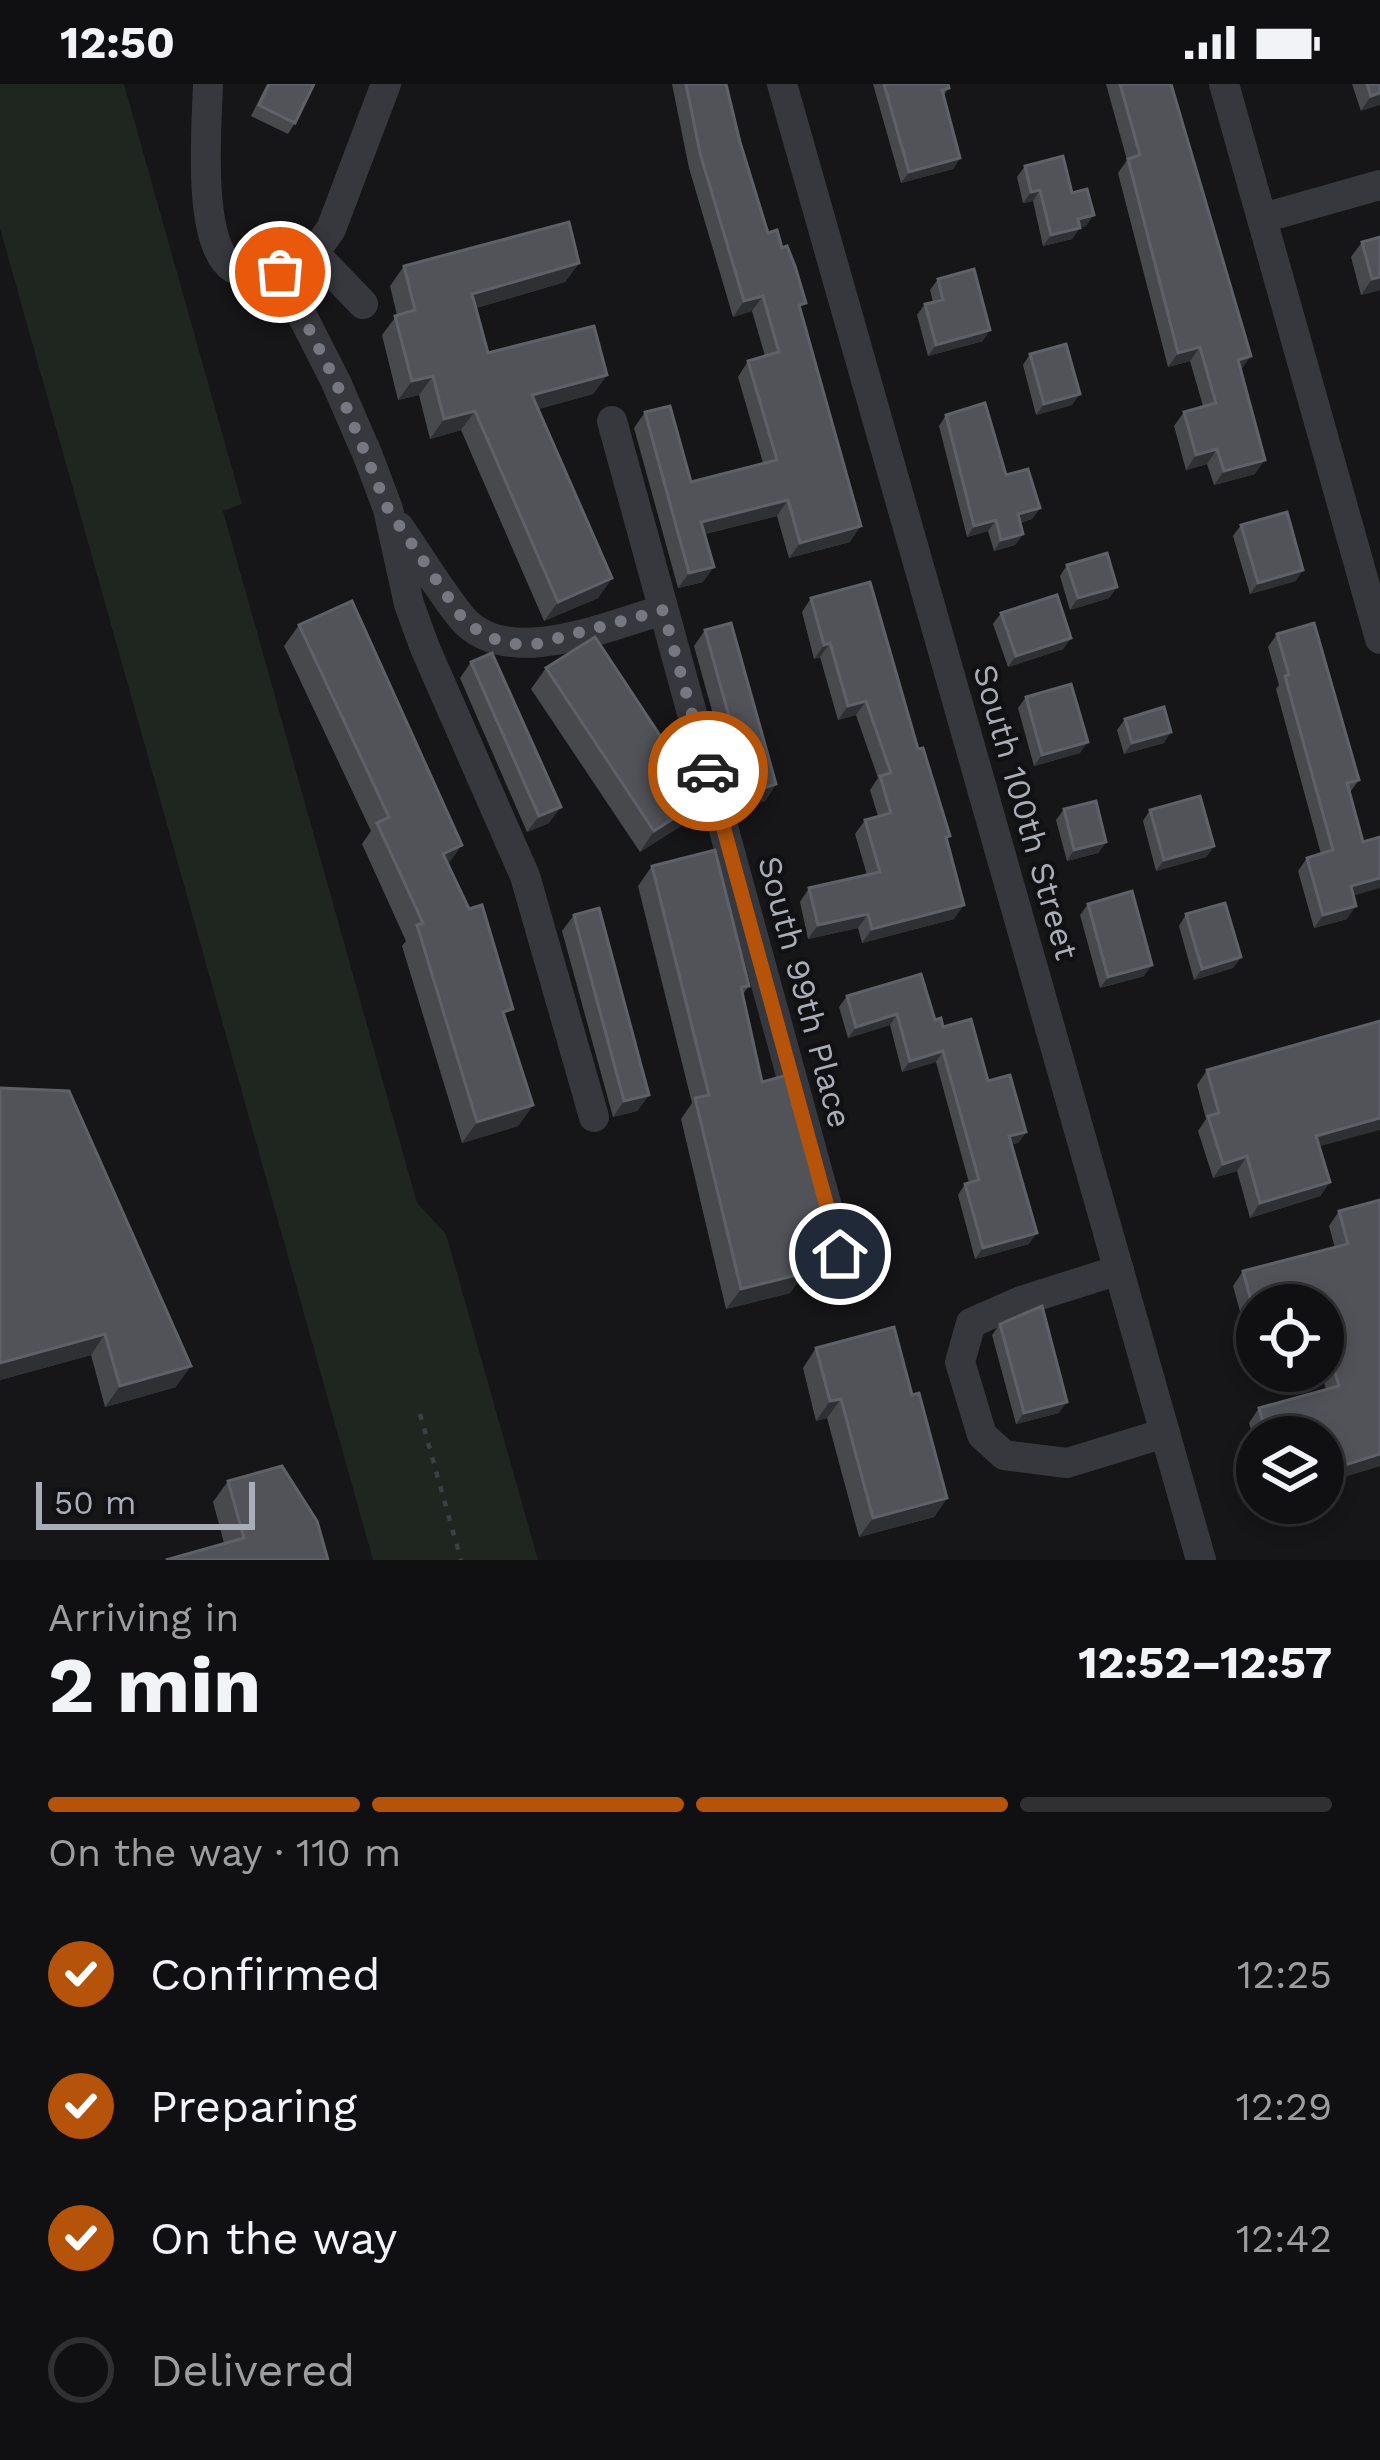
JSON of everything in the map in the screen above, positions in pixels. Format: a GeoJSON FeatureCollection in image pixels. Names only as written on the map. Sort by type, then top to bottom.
{"type":"FeatureCollection","features":[{"type":"Feature","properties":{"kind":"street"},"geometry":{"type":"LineString","coordinates":[[208,84],[210,214],[221,255],[234,268],[253,273],[280,272],[314,253],[331,230],[386,84]]}},
{"type":"Feature","properties":{"kind":"street","name":"South 100th Street"},"geometry":{"type":"LineString","coordinates":[[782,84],[1201,1560]]}},
{"type":"Feature","properties":{"kind":"street"},"geometry":{"type":"LineString","coordinates":[[1224,84],[1380,639]]}},
{"type":"Feature","properties":{"kind":"street"},"geometry":{"type":"LineString","coordinates":[[1263,218],[1380,185]]}},
{"type":"Feature","properties":{"kind":"street"},"geometry":{"type":"LineString","coordinates":[[314,253],[363,304]]}},
{"type":"Feature","properties":{"kind":"street"},"geometry":{"type":"LineString","coordinates":[[280,272],[336,382],[388,509],[409,604],[425,648],[525,876],[594,1117]]}},
{"type":"Feature","properties":{"kind":"street","name":"South 99th Place"},"geometry":{"type":"LineString","coordinates":[[612,421],[840,1254]]}},
{"type":"Feature","properties":{"kind":"street"},"geometry":{"type":"LineString","coordinates":[[388,509],[465,622],[488,637],[511,644],[536,644],[663,610]]}},
{"type":"Feature","properties":{"kind":"street"},"geometry":{"type":"LineString","coordinates":[[1119,1270],[1021,1301],[971,1323],[960,1362],[982,1436],[1004,1455],[1067,1463],[1165,1433]]}},
{"type":"Feature","properties":{"kind":"path"},"geometry":{"type":"LineString","coordinates":[[420,1414],[461,1560]]}},
{"type":"Feature","properties":{"kind":"shaded area"},"geometry":{"type":"Polygon","coordinates":[[[0,84],[124,84],[242,504],[223,511],[417,1203],[446,1234],[538,1560],[373,1560],[0,228],[0,84]]]}},
{"type":"Feature","properties":{"kind":"building"},"geometry":{"type":"Polygon","coordinates":[[[269,84],[314,84],[295,123],[259,105],[269,84]]]}},
{"type":"Feature","properties":{"kind":"building"},"geometry":{"type":"Polygon","coordinates":[[[686,84],[726,84],[768,233],[777,230],[795,266],[806,303],[799,305],[861,526],[800,543],[788,500],[701,522],[714,567],[689,573],[645,412],[670,406],[691,482],[777,460],[748,361],[779,352],[763,296],[744,301],[700,153],[686,84]]]}},
{"type":"Feature","properties":{"kind":"building"},"geometry":{"type":"Polygon","coordinates":[[[884,84],[948,84],[942,90],[960,158],[909,172],[884,84]]]}},
{"type":"Feature","properties":{"kind":"building"},"geometry":{"type":"Polygon","coordinates":[[[1120,84],[1171,84],[1251,356],[1238,360],[1265,460],[1224,471],[1217,449],[1196,455],[1184,412],[1216,403],[1200,347],[1178,353],[1128,159],[1140,155],[1120,84]]]}},
{"type":"Feature","properties":{"kind":"building"},"geometry":{"type":"Polygon","coordinates":[[[1367,84],[1380,84],[1380,93],[1371,96],[1367,84]]]}},
{"type":"Feature","properties":{"kind":"building"},"geometry":{"type":"Polygon","coordinates":[[[1063,156],[1072,193],[1087,189],[1094,215],[1078,219],[1080,228],[1051,235],[1040,190],[1031,192],[1025,166],[1063,156]]]}},
{"type":"Feature","properties":{"kind":"building"},"geometry":{"type":"Polygon","coordinates":[[[569,222],[579,263],[472,294],[488,353],[594,326],[607,375],[532,395],[612,578],[558,602],[475,411],[444,419],[433,376],[412,381],[395,316],[415,310],[404,266],[569,222]]]}},
{"type":"Feature","properties":{"kind":"building"},"geometry":{"type":"Polygon","coordinates":[[[1380,237],[1380,277],[1372,279],[1362,242],[1380,237]]]}},
{"type":"Feature","properties":{"kind":"building"},"geometry":{"type":"Polygon","coordinates":[[[974,269],[990,330],[936,345],[925,304],[943,300],[938,279],[974,269]]]}},
{"type":"Feature","properties":{"kind":"building"},"geometry":{"type":"Polygon","coordinates":[[[1066,344],[1080,394],[1044,404],[1030,354],[1066,344]]]}},
{"type":"Feature","properties":{"kind":"building"},"geometry":{"type":"Polygon","coordinates":[[[985,403],[1006,475],[1028,469],[1040,508],[1018,514],[1023,534],[1001,540],[996,520],[974,526],[946,415],[985,403]]]}},
{"type":"Feature","properties":{"kind":"building"},"geometry":{"type":"Polygon","coordinates":[[[1287,512],[1303,570],[1258,583],[1241,525],[1287,512]]]}},
{"type":"Feature","properties":{"kind":"building"},"geometry":{"type":"Polygon","coordinates":[[[1107,553],[1117,587],[1078,598],[1067,565],[1107,553]]]}},
{"type":"Feature","properties":{"kind":"building"},"geometry":{"type":"Polygon","coordinates":[[[870,582],[918,749],[923,748],[950,836],[946,837],[964,905],[872,929],[868,914],[818,925],[809,888],[880,872],[865,820],[891,813],[880,776],[891,773],[866,701],[848,706],[811,598],[870,582]]]}},
{"type":"Feature","properties":{"kind":"building"},"geometry":{"type":"Polygon","coordinates":[[[1057,595],[1071,638],[1016,656],[1001,613],[1057,595]]]}},
{"type":"Feature","properties":{"kind":"building"},"geometry":{"type":"Polygon","coordinates":[[[352,601],[462,845],[443,854],[469,909],[482,905],[513,1009],[503,1012],[533,1105],[477,1122],[417,925],[423,923],[377,823],[389,817],[299,625],[352,601]]]}},
{"type":"Feature","properties":{"kind":"building"},"geometry":{"type":"Polygon","coordinates":[[[731,623],[776,784],[750,792],[705,630],[731,623]]]}},
{"type":"Feature","properties":{"kind":"building"},"geometry":{"type":"Polygon","coordinates":[[[1314,623],[1359,780],[1347,783],[1363,842],[1380,837],[1380,878],[1351,886],[1356,906],[1323,915],[1307,858],[1333,850],[1277,634],[1314,623]]]}},
{"type":"Feature","properties":{"kind":"building"},"geometry":{"type":"Polygon","coordinates":[[[595,637],[665,743],[672,738],[709,796],[654,831],[546,668],[595,637]]]}},
{"type":"Feature","properties":{"kind":"building"},"geometry":{"type":"Polygon","coordinates":[[[492,653],[561,807],[539,816],[471,662],[492,653]]]}},
{"type":"Feature","properties":{"kind":"building"},"geometry":{"type":"Polygon","coordinates":[[[1071,684],[1088,742],[1042,755],[1026,697],[1071,684]]]}},
{"type":"Feature","properties":{"kind":"building"},"geometry":{"type":"Polygon","coordinates":[[[1164,707],[1171,732],[1132,743],[1125,719],[1164,707]]]}},
{"type":"Feature","properties":{"kind":"building"},"geometry":{"type":"Polygon","coordinates":[[[1200,796],[1214,846],[1164,860],[1150,810],[1200,796]]]}},
{"type":"Feature","properties":{"kind":"building"},"geometry":{"type":"Polygon","coordinates":[[[1096,801],[1106,842],[1074,850],[1064,809],[1096,801]]]}},
{"type":"Feature","properties":{"kind":"building"},"geometry":{"type":"Polygon","coordinates":[[[715,850],[749,986],[741,987],[762,1082],[791,1074],[836,1239],[799,1250],[805,1273],[741,1289],[695,1098],[709,1095],[652,866],[715,850]]]}},
{"type":"Feature","properties":{"kind":"building"},"geometry":{"type":"Polygon","coordinates":[[[1132,891],[1152,965],[1108,977],[1088,904],[1132,891]]]}},
{"type":"Feature","properties":{"kind":"building"},"geometry":{"type":"Polygon","coordinates":[[[1225,903],[1241,957],[1202,969],[1186,914],[1225,903]]]}},
{"type":"Feature","properties":{"kind":"building"},"geometry":{"type":"Polygon","coordinates":[[[599,908],[649,1095],[624,1101],[574,915],[599,908]]]}},
{"type":"Feature","properties":{"kind":"building"},"geometry":{"type":"Polygon","coordinates":[[[921,974],[935,1020],[941,1018],[943,1027],[971,1019],[988,1081],[1010,1075],[1026,1132],[1009,1136],[1037,1233],[983,1248],[965,1184],[979,1180],[943,1051],[910,1061],[897,1014],[856,1027],[847,996],[921,974]]]}},
{"type":"Feature","properties":{"kind":"building"},"geometry":{"type":"Polygon","coordinates":[[[1380,1021],[1380,1118],[1316,1136],[1330,1182],[1260,1203],[1247,1156],[1223,1164],[1208,1116],[1219,1113],[1207,1070],[1380,1021]]]}},
{"type":"Feature","properties":{"kind":"building"},"geometry":{"type":"Polygon","coordinates":[[[0,1088],[69,1091],[191,1366],[120,1386],[105,1334],[0,1363],[0,1088]]]}},
{"type":"Feature","properties":{"kind":"building"},"geometry":{"type":"Polygon","coordinates":[[[1380,1200],[1380,1454],[1344,1465],[1344,1416],[1261,1416],[1259,1408],[1317,1392],[1344,1392],[1344,1284],[1247,1284],[1243,1271],[1348,1244],[1339,1211],[1380,1200]]]}},
{"type":"Feature","properties":{"kind":"building"},"geometry":{"type":"Polygon","coordinates":[[[1042,1306],[1067,1402],[1024,1413],[1000,1324],[1042,1306]]]}},
{"type":"Feature","properties":{"kind":"building"},"geometry":{"type":"Polygon","coordinates":[[[894,1327],[912,1395],[919,1393],[947,1498],[873,1518],[841,1399],[830,1401],[816,1348],[894,1327]]]}},
{"type":"Feature","properties":{"kind":"building"},"geometry":{"type":"Polygon","coordinates":[[[282,1466],[317,1521],[328,1560],[166,1560],[244,1538],[228,1481],[282,1466]]]}},
{"type":"Feature","properties":{"kind":"way so far"},"geometry":{"type":"LineString","coordinates":[[280,272],[336,382],[388,509],[465,622],[488,637],[511,644],[536,644],[663,610],[708,771]]}},
{"type":"Feature","properties":{"kind":"route"},"geometry":{"type":"LineString","coordinates":[[708,771],[840,1254]]}}]}
